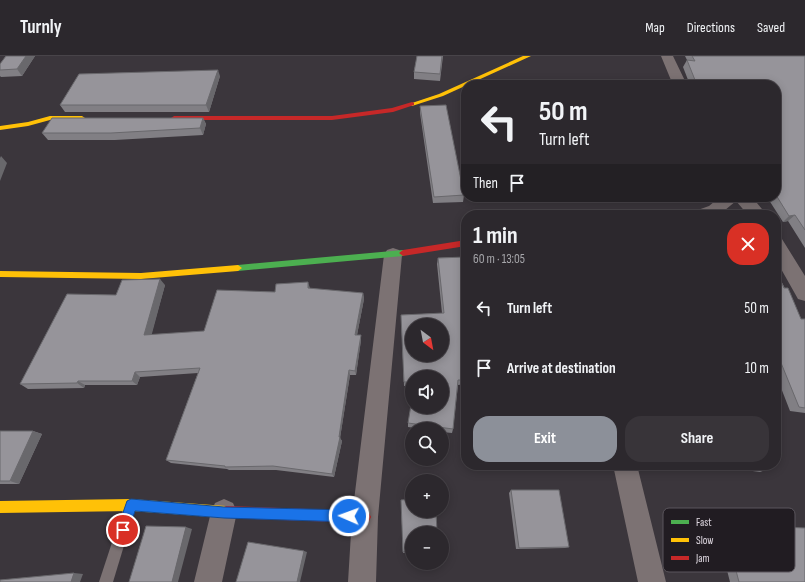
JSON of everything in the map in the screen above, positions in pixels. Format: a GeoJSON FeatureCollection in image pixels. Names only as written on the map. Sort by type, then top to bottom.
{"type":"FeatureCollection","features":[{"type":"Feature","properties":{"kind":"street"},"geometry":{"type":"LineString","coordinates":[[474,80],[528,56]]}},
{"type":"Feature","properties":{"kind":"street"},"geometry":{"type":"LineString","coordinates":[[667,56],[678,80]]}},
{"type":"Feature","properties":{"kind":"street"},"geometry":{"type":"LineString","coordinates":[[168,118],[332,118],[393,110],[441,95],[461,86]]}},
{"type":"Feature","properties":{"kind":"street"},"geometry":{"type":"LineString","coordinates":[[0,128],[28,124],[50,118],[89,118]]}},
{"type":"Feature","properties":{"kind":"street"},"geometry":{"type":"LineString","coordinates":[[715,210],[725,202]]}},
{"type":"Feature","properties":{"kind":"street"},"geometry":{"type":"LineString","coordinates":[[746,202],[754,210]]}},
{"type":"Feature","properties":{"kind":"street"},"geometry":{"type":"LineString","coordinates":[[0,274],[141,276],[393,255],[461,244]]}},
{"type":"Feature","properties":{"kind":"street"},"geometry":{"type":"LineString","coordinates":[[781,252],[805,293]]}},
{"type":"Feature","properties":{"kind":"street"},"geometry":{"type":"LineString","coordinates":[[362,582],[365,517],[393,255]]}},
{"type":"Feature","properties":{"kind":"street"},"geometry":{"type":"LineString","coordinates":[[627,470],[652,582]]}},
{"type":"Feature","properties":{"kind":"street"},"geometry":{"type":"LineString","coordinates":[[0,507],[131,505],[224,512],[365,517]]}},
{"type":"Feature","properties":{"kind":"street"},"geometry":{"type":"LineString","coordinates":[[208,582],[224,512]]}},
{"type":"Feature","properties":{"kind":"lane"},"geometry":{"type":"LineString","coordinates":[[106,582],[131,505]]}},
{"type":"Feature","properties":{"kind":"building"},"geometry":{"type":"Polygon","coordinates":[[[6,56],[26,56],[17,69],[0,70],[0,64],[6,56]]]}},
{"type":"Feature","properties":{"kind":"building"},"geometry":{"type":"Polygon","coordinates":[[[417,56],[442,56],[440,74],[414,72],[417,56]]]}},
{"type":"Feature","properties":{"kind":"building"},"geometry":{"type":"Polygon","coordinates":[[[692,56],[805,56],[805,230],[795,215],[789,216],[780,202],[781,80],[695,80],[687,60],[695,61],[692,56]]]}},
{"type":"Feature","properties":{"kind":"building"},"geometry":{"type":"Polygon","coordinates":[[[218,70],[206,105],[60,105],[79,74],[218,70]]]}},
{"type":"Feature","properties":{"kind":"building"},"geometry":{"type":"Polygon","coordinates":[[[446,105],[461,180],[461,195],[434,197],[420,106],[446,105]]]}},
{"type":"Feature","properties":{"kind":"building"},"geometry":{"type":"Polygon","coordinates":[[[52,118],[203,118],[200,128],[111,133],[42,133],[52,118]]]}},
{"type":"Feature","properties":{"kind":"building"},"geometry":{"type":"Polygon","coordinates":[[[461,257],[461,380],[458,380],[453,429],[449,428],[449,422],[408,422],[410,414],[449,414],[449,370],[405,370],[404,382],[401,315],[444,313],[438,258],[461,257]]]}},
{"type":"Feature","properties":{"kind":"building"},"geometry":{"type":"Polygon","coordinates":[[[160,279],[144,335],[204,331],[217,290],[275,292],[276,284],[308,282],[308,288],[363,293],[355,335],[361,335],[355,371],[349,370],[340,437],[332,474],[273,466],[225,467],[166,460],[200,368],[135,372],[132,381],[78,381],[77,383],[20,384],[67,294],[116,295],[122,280],[160,279]]]}},
{"type":"Feature","properties":{"kind":"building"},"geometry":{"type":"Polygon","coordinates":[[[781,282],[784,288],[788,288],[801,319],[805,319],[805,408],[799,407],[781,363],[781,282]]]}},
{"type":"Feature","properties":{"kind":"building"},"geometry":{"type":"Polygon","coordinates":[[[0,431],[33,431],[10,481],[0,481],[0,431]]]}},
{"type":"Feature","properties":{"kind":"building"},"geometry":{"type":"Polygon","coordinates":[[[511,490],[559,490],[569,547],[519,548],[511,490]]]}},
{"type":"Feature","properties":{"kind":"building"},"geometry":{"type":"Polygon","coordinates":[[[401,500],[405,500],[405,518],[436,518],[437,526],[405,526],[405,552],[403,552],[401,500]]]}},
{"type":"Feature","properties":{"kind":"building"},"geometry":{"type":"Polygon","coordinates":[[[146,526],[186,527],[172,582],[129,582],[146,526]]]}},
{"type":"Feature","properties":{"kind":"building"},"geometry":{"type":"Polygon","coordinates":[[[795,528],[805,528],[805,582],[739,582],[736,572],[795,572],[795,528]]]}},
{"type":"Feature","properties":{"kind":"building"},"geometry":{"type":"Polygon","coordinates":[[[248,542],[304,551],[297,582],[236,582],[248,542]]]}},
{"type":"Feature","properties":{"kind":"building"},"geometry":{"type":"Polygon","coordinates":[[[74,573],[71,582],[0,582],[0,580],[74,573]]]}},
{"type":"Feature","properties":{"kind":"traffic: fast"},"geometry":{"type":"LineString","coordinates":[[238,268],[403,253]]}},
{"type":"Feature","properties":{"kind":"traffic: slow"},"geometry":{"type":"LineString","coordinates":[[474,80],[528,56]]}},
{"type":"Feature","properties":{"kind":"traffic: slow"},"geometry":{"type":"LineString","coordinates":[[412,104],[441,95],[461,86]]}},
{"type":"Feature","properties":{"kind":"traffic: slow"},"geometry":{"type":"LineString","coordinates":[[0,128],[28,124],[50,118],[82,118]]}},
{"type":"Feature","properties":{"kind":"traffic: slow"},"geometry":{"type":"LineString","coordinates":[[0,274],[141,276],[238,268]]}},
{"type":"Feature","properties":{"kind":"traffic: slow"},"geometry":{"type":"LineString","coordinates":[[0,507],[131,505],[226,512]]}},
{"type":"Feature","properties":{"kind":"traffic: jam"},"geometry":{"type":"LineString","coordinates":[[174,118],[332,118],[393,110],[412,104]]}},
{"type":"Feature","properties":{"kind":"traffic: jam"},"geometry":{"type":"LineString","coordinates":[[403,253],[461,244]]}},
{"type":"Feature","properties":{"kind":"traffic: jam"},"geometry":{"type":"LineString","coordinates":[[226,512],[365,517]]}},
{"type":"Feature","properties":{"kind":"route"},"geometry":{"type":"LineString","coordinates":[[123,530],[131,505],[224,512],[349,516]]}}]}
